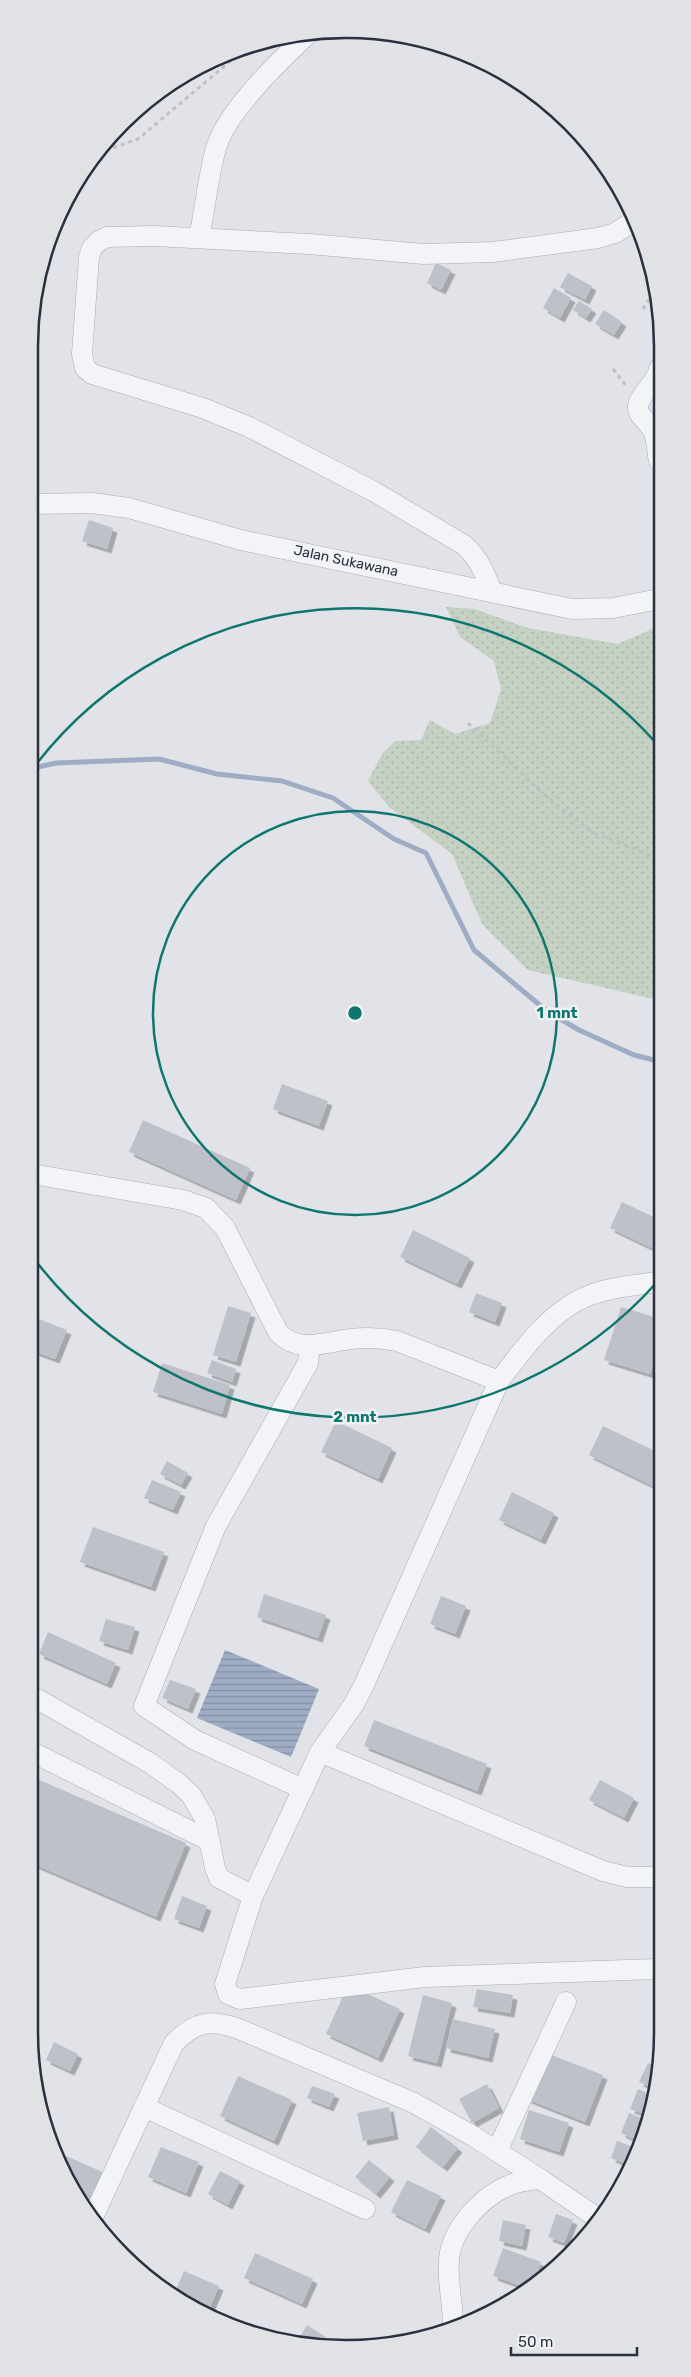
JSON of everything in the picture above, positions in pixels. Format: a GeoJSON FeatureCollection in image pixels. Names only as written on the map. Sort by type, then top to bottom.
{"type":"FeatureCollection","features":[{"type":"Feature","properties":{"kind":"street"},"geometry":{"type":"LineString","coordinates":[[199,238],[216,148],[225,128],[241,105],[302,40]]}},
{"type":"Feature","properties":{"kind":"street"},"geometry":{"type":"LineString","coordinates":[[492,592],[482,568],[472,552],[464,545],[358,483],[228,417],[92,374],[85,368],[82,354],[89,257],[92,248],[99,241],[107,237],[199,238],[309,244],[424,254],[460,254],[583,241],[615,233],[629,225]]}},
{"type":"Feature","properties":{"kind":"street"},"geometry":{"type":"LineString","coordinates":[[654,381],[639,401],[637,408],[639,414],[654,433]]}},
{"type":"Feature","properties":{"kind":"street","name":"Jalan Sukawana"},"geometry":{"type":"LineString","coordinates":[[38,504],[92,503],[129,508],[241,540],[586,610],[613,608],[654,601]]}},
{"type":"Feature","properties":{"kind":"street"},"geometry":{"type":"LineString","coordinates":[[38,1175],[183,1200],[206,1208],[225,1228],[278,1332],[293,1343],[310,1345],[353,1338],[383,1338],[398,1341],[499,1382]]}},
{"type":"Feature","properties":{"kind":"street"},"geometry":{"type":"LineString","coordinates":[[654,1283],[608,1290],[590,1295],[575,1303],[525,1347],[499,1382],[359,1696],[320,1752],[253,1896],[225,1984],[228,1994],[240,1999],[294,1990],[425,1977],[654,1969]]}},
{"type":"Feature","properties":{"kind":"street"},"geometry":{"type":"LineString","coordinates":[[303,1789],[195,1740],[144,1706],[216,1526],[308,1363],[310,1345]]}},
{"type":"Feature","properties":{"kind":"street"},"geometry":{"type":"LineString","coordinates":[[38,1699],[150,1763],[178,1783],[199,1807],[205,1819],[214,1868],[219,1878],[253,1896]]}},
{"type":"Feature","properties":{"kind":"street"},"geometry":{"type":"LineString","coordinates":[[320,1752],[603,1871],[627,1876],[654,1878]]}},
{"type":"Feature","properties":{"kind":"street"},"geometry":{"type":"LineString","coordinates":[[38,1755],[210,1841]]}},
{"type":"Feature","properties":{"kind":"street"},"geometry":{"type":"LineString","coordinates":[[497,2152],[566,2002]]}},
{"type":"Feature","properties":{"kind":"street"},"geometry":{"type":"LineString","coordinates":[[95,2212],[174,2043],[190,2028],[211,2022],[224,2024],[414,2103],[497,2152],[593,2215]]}},
{"type":"Feature","properties":{"kind":"street"},"geometry":{"type":"LineString","coordinates":[[144,2107],[365,2209]]}},
{"type":"Feature","properties":{"kind":"street"},"geometry":{"type":"LineString","coordinates":[[453,2320],[448,2274],[453,2241],[463,2225],[487,2199],[510,2185],[540,2179]]}},
{"type":"Feature","properties":{"kind":"path"},"geometry":{"type":"LineString","coordinates":[[108,150],[138,139],[233,59]]}},
{"type":"Feature","properties":{"kind":"path"},"geometry":{"type":"LineString","coordinates":[[643,309],[650,299]]}},
{"type":"Feature","properties":{"kind":"path"},"geometry":{"type":"LineString","coordinates":[[468,723],[540,791],[592,832],[654,857]]}},
{"type":"Feature","properties":{"kind":"green space"},"geometry":{"type":"Polygon","coordinates":[[[446,607],[474,609],[528,628],[618,644],[654,628],[654,999],[528,970],[482,924],[452,854],[389,807],[368,781],[382,754],[395,741],[421,740],[430,720],[455,734],[490,723],[501,689],[494,661],[460,637],[446,607]]]}},
{"type":"Feature","properties":{"kind":"water"},"geometry":{"type":"Polygon","coordinates":[[[225,1650],[319,1689],[291,1757],[197,1718],[225,1650]]]}},
{"type":"Feature","properties":{"kind":"building"},"geometry":{"type":"Polygon","coordinates":[[[436,263],[451,270],[441,290],[427,283],[436,263]]]}},
{"type":"Feature","properties":{"kind":"building"},"geometry":{"type":"Polygon","coordinates":[[[568,273],[592,286],[585,300],[560,287],[568,273]]]}},
{"type":"Feature","properties":{"kind":"building"},"geometry":{"type":"Polygon","coordinates":[[[554,288],[571,298],[560,318],[543,308],[554,288]]]}},
{"type":"Feature","properties":{"kind":"building"},"geometry":{"type":"Polygon","coordinates":[[[579,301],[592,309],[586,318],[573,310],[579,301]]]}},
{"type":"Feature","properties":{"kind":"building"},"geometry":{"type":"Polygon","coordinates":[[[604,310],[622,322],[614,335],[595,324],[604,310]]]}},
{"type":"Feature","properties":{"kind":"building"},"geometry":{"type":"Polygon","coordinates":[[[89,520],[113,528],[107,549],[82,541],[89,520]]]}},
{"type":"Feature","properties":{"kind":"building"},"geometry":{"type":"Polygon","coordinates":[[[282,1084],[328,1101],[319,1126],[273,1109],[282,1084]]]}},
{"type":"Feature","properties":{"kind":"building"},"geometry":{"type":"Polygon","coordinates":[[[143,1120],[250,1168],[236,1200],[129,1152],[143,1120]]]}},
{"type":"Feature","properties":{"kind":"building"},"geometry":{"type":"Polygon","coordinates":[[[622,1202],[654,1217],[654,1249],[610,1228],[622,1202]]]}},
{"type":"Feature","properties":{"kind":"building"},"geometry":{"type":"Polygon","coordinates":[[[413,1230],[470,1258],[457,1284],[400,1257],[413,1230]]]}},
{"type":"Feature","properties":{"kind":"building"},"geometry":{"type":"Polygon","coordinates":[[[476,1293],[502,1303],[495,1322],[469,1312],[476,1293]]]}},
{"type":"Feature","properties":{"kind":"building"},"geometry":{"type":"Polygon","coordinates":[[[228,1306],[251,1313],[236,1362],[213,1355],[228,1306]]]}},
{"type":"Feature","properties":{"kind":"building"},"geometry":{"type":"Polygon","coordinates":[[[621,1307],[654,1317],[654,1362],[650,1374],[604,1360],[621,1307]]]}},
{"type":"Feature","properties":{"kind":"building"},"geometry":{"type":"Polygon","coordinates":[[[38,1319],[67,1330],[55,1359],[38,1353],[38,1319]]]}},
{"type":"Feature","properties":{"kind":"building"},"geometry":{"type":"Polygon","coordinates":[[[212,1360],[236,1369],[232,1382],[207,1373],[212,1360]]]}},
{"type":"Feature","properties":{"kind":"building"},"geometry":{"type":"Polygon","coordinates":[[[162,1363],[230,1385],[222,1414],[153,1392],[162,1363]]]}},
{"type":"Feature","properties":{"kind":"building"},"geometry":{"type":"Polygon","coordinates":[[[336,1421],[392,1448],[378,1479],[321,1452],[336,1421]]]}},
{"type":"Feature","properties":{"kind":"building"},"geometry":{"type":"Polygon","coordinates":[[[603,1426],[654,1451],[654,1487],[589,1455],[603,1426]]]}},
{"type":"Feature","properties":{"kind":"building"},"geometry":{"type":"Polygon","coordinates":[[[167,1461],[188,1473],[181,1485],[160,1474],[167,1461]]]}},
{"type":"Feature","properties":{"kind":"building"},"geometry":{"type":"Polygon","coordinates":[[[152,1480],[181,1492],[173,1510],[144,1498],[152,1480]]]}},
{"type":"Feature","properties":{"kind":"building"},"geometry":{"type":"Polygon","coordinates":[[[512,1492],[554,1513],[541,1540],[499,1520],[512,1492]]]}},
{"type":"Feature","properties":{"kind":"building"},"geometry":{"type":"Polygon","coordinates":[[[93,1527],[164,1552],[151,1587],[80,1562],[93,1527]]]}},
{"type":"Feature","properties":{"kind":"building"},"geometry":{"type":"Polygon","coordinates":[[[264,1594],[326,1615],[318,1638],[257,1617],[264,1594]]]}},
{"type":"Feature","properties":{"kind":"building"},"geometry":{"type":"Polygon","coordinates":[[[441,1596],[466,1606],[455,1634],[430,1624],[441,1596]]]}},
{"type":"Feature","properties":{"kind":"building"},"geometry":{"type":"Polygon","coordinates":[[[106,1619],[135,1627],[128,1650],[99,1641],[106,1619]]]}},
{"type":"Feature","properties":{"kind":"building"},"geometry":{"type":"Polygon","coordinates":[[[48,1632],[116,1663],[107,1684],[39,1654],[48,1632]]]}},
{"type":"Feature","properties":{"kind":"building"},"geometry":{"type":"Polygon","coordinates":[[[170,1680],[196,1689],[188,1709],[162,1698],[170,1680]]]}},
{"type":"Feature","properties":{"kind":"building"},"geometry":{"type":"Polygon","coordinates":[[[374,1720],[487,1764],[477,1791],[364,1746],[374,1720]]]}},
{"type":"Feature","properties":{"kind":"building"},"geometry":{"type":"Polygon","coordinates":[[[38,1779],[186,1843],[156,1917],[38,1866],[38,1779]]]}},
{"type":"Feature","properties":{"kind":"building"},"geometry":{"type":"Polygon","coordinates":[[[600,1780],[634,1798],[624,1818],[589,1800],[600,1780]]]}},
{"type":"Feature","properties":{"kind":"building"},"geometry":{"type":"Polygon","coordinates":[[[182,1896],[207,1906],[199,1928],[174,1919],[182,1896]]]}},
{"type":"Feature","properties":{"kind":"building"},"geometry":{"type":"Polygon","coordinates":[[[348,1985],[400,2009],[378,2058],[326,2034],[348,1985]]]}},
{"type":"Feature","properties":{"kind":"building"},"geometry":{"type":"Polygon","coordinates":[[[477,1989],[513,1995],[510,2013],[473,2007],[477,1989]]]}},
{"type":"Feature","properties":{"kind":"building"},"geometry":{"type":"Polygon","coordinates":[[[423,1995],[452,2003],[437,2063],[408,2056],[423,1995]]]}},
{"type":"Feature","properties":{"kind":"building"},"geometry":{"type":"Polygon","coordinates":[[[453,2019],[495,2029],[488,2058],[446,2048],[453,2019]]]}},
{"type":"Feature","properties":{"kind":"building"},"geometry":{"type":"Polygon","coordinates":[[[54,2042],[78,2054],[70,2071],[46,2060],[54,2042]]]}},
{"type":"Feature","properties":{"kind":"building"},"geometry":{"type":"Polygon","coordinates":[[[544,2052],[603,2075],[585,2122],[527,2099],[544,2052]]]}},
{"type":"Feature","properties":{"kind":"building"},"geometry":{"type":"Polygon","coordinates":[[[648,2063],[652,2064],[649,2086],[639,2082],[648,2063]]]}},
{"type":"Feature","properties":{"kind":"building"},"geometry":{"type":"Polygon","coordinates":[[[238,2076],[292,2100],[274,2141],[220,2116],[238,2076]]]}},
{"type":"Feature","properties":{"kind":"building"},"geometry":{"type":"Polygon","coordinates":[[[487,2084],[499,2108],[472,2123],[459,2099],[487,2084]]]}},
{"type":"Feature","properties":{"kind":"building"},"geometry":{"type":"Polygon","coordinates":[[[312,2086],[335,2094],[329,2107],[307,2098],[312,2086]]]}},
{"type":"Feature","properties":{"kind":"building"},"geometry":{"type":"Polygon","coordinates":[[[638,2089],[648,2093],[642,2113],[630,2109],[638,2089]]]}},
{"type":"Feature","properties":{"kind":"building"},"geometry":{"type":"Polygon","coordinates":[[[389,2107],[394,2135],[363,2141],[357,2113],[389,2107]]]}},
{"type":"Feature","properties":{"kind":"building"},"geometry":{"type":"Polygon","coordinates":[[[529,2110],[569,2123],[559,2152],[520,2139],[529,2110]]]}},
{"type":"Feature","properties":{"kind":"building"},"geometry":{"type":"Polygon","coordinates":[[[629,2113],[641,2118],[634,2139],[621,2133],[629,2113]]]}},
{"type":"Feature","properties":{"kind":"building"},"geometry":{"type":"Polygon","coordinates":[[[431,2127],[458,2148],[443,2167],[416,2147],[431,2127]]]}},
{"type":"Feature","properties":{"kind":"building"},"geometry":{"type":"Polygon","coordinates":[[[617,2141],[631,2146],[624,2163],[611,2158],[617,2141]]]}},
{"type":"Feature","properties":{"kind":"building"},"geometry":{"type":"Polygon","coordinates":[[[161,2147],[199,2162],[186,2193],[148,2177],[161,2147]]]}},
{"type":"Feature","properties":{"kind":"building"},"geometry":{"type":"Polygon","coordinates":[[[63,2155],[107,2174],[92,2207],[63,2155]]]}},
{"type":"Feature","properties":{"kind":"building"},"geometry":{"type":"Polygon","coordinates":[[[369,2160],[390,2177],[376,2194],[355,2177],[369,2160]]]}},
{"type":"Feature","properties":{"kind":"building"},"geometry":{"type":"Polygon","coordinates":[[[220,2171],[240,2181],[228,2205],[208,2194],[220,2171]]]}},
{"type":"Feature","properties":{"kind":"building"},"geometry":{"type":"Polygon","coordinates":[[[407,2180],[441,2196],[425,2229],[391,2212],[407,2180]]]}},
{"type":"Feature","properties":{"kind":"building"},"geometry":{"type":"Polygon","coordinates":[[[556,2214],[573,2220],[564,2243],[548,2237],[556,2214]]]}},
{"type":"Feature","properties":{"kind":"building"},"geometry":{"type":"Polygon","coordinates":[[[503,2220],[526,2225],[522,2246],[499,2241],[503,2220]]]}},
{"type":"Feature","properties":{"kind":"building"},"geometry":{"type":"Polygon","coordinates":[[[503,2248],[541,2262],[538,2272],[520,2286],[493,2276],[503,2248]]]}},
{"type":"Feature","properties":{"kind":"building"},"geometry":{"type":"Polygon","coordinates":[[[255,2253],[313,2279],[302,2304],[244,2278],[255,2253]]]}},
{"type":"Feature","properties":{"kind":"building"},"geometry":{"type":"Polygon","coordinates":[[[184,2271],[219,2286],[210,2308],[176,2289],[184,2271]]]}},
{"type":"Feature","properties":{"kind":"building"},"geometry":{"type":"Polygon","coordinates":[[[307,2325],[326,2337],[325,2339],[300,2336],[307,2325]]]}},
{"type":"Feature","properties":{"kind":"waterway"},"geometry":{"type":"LineString","coordinates":[[38,767],[56,763],[159,759],[217,774],[282,781],[333,798],[394,839],[426,853],[474,950],[548,1012],[579,1030],[634,1055],[654,1060]]}}]}
